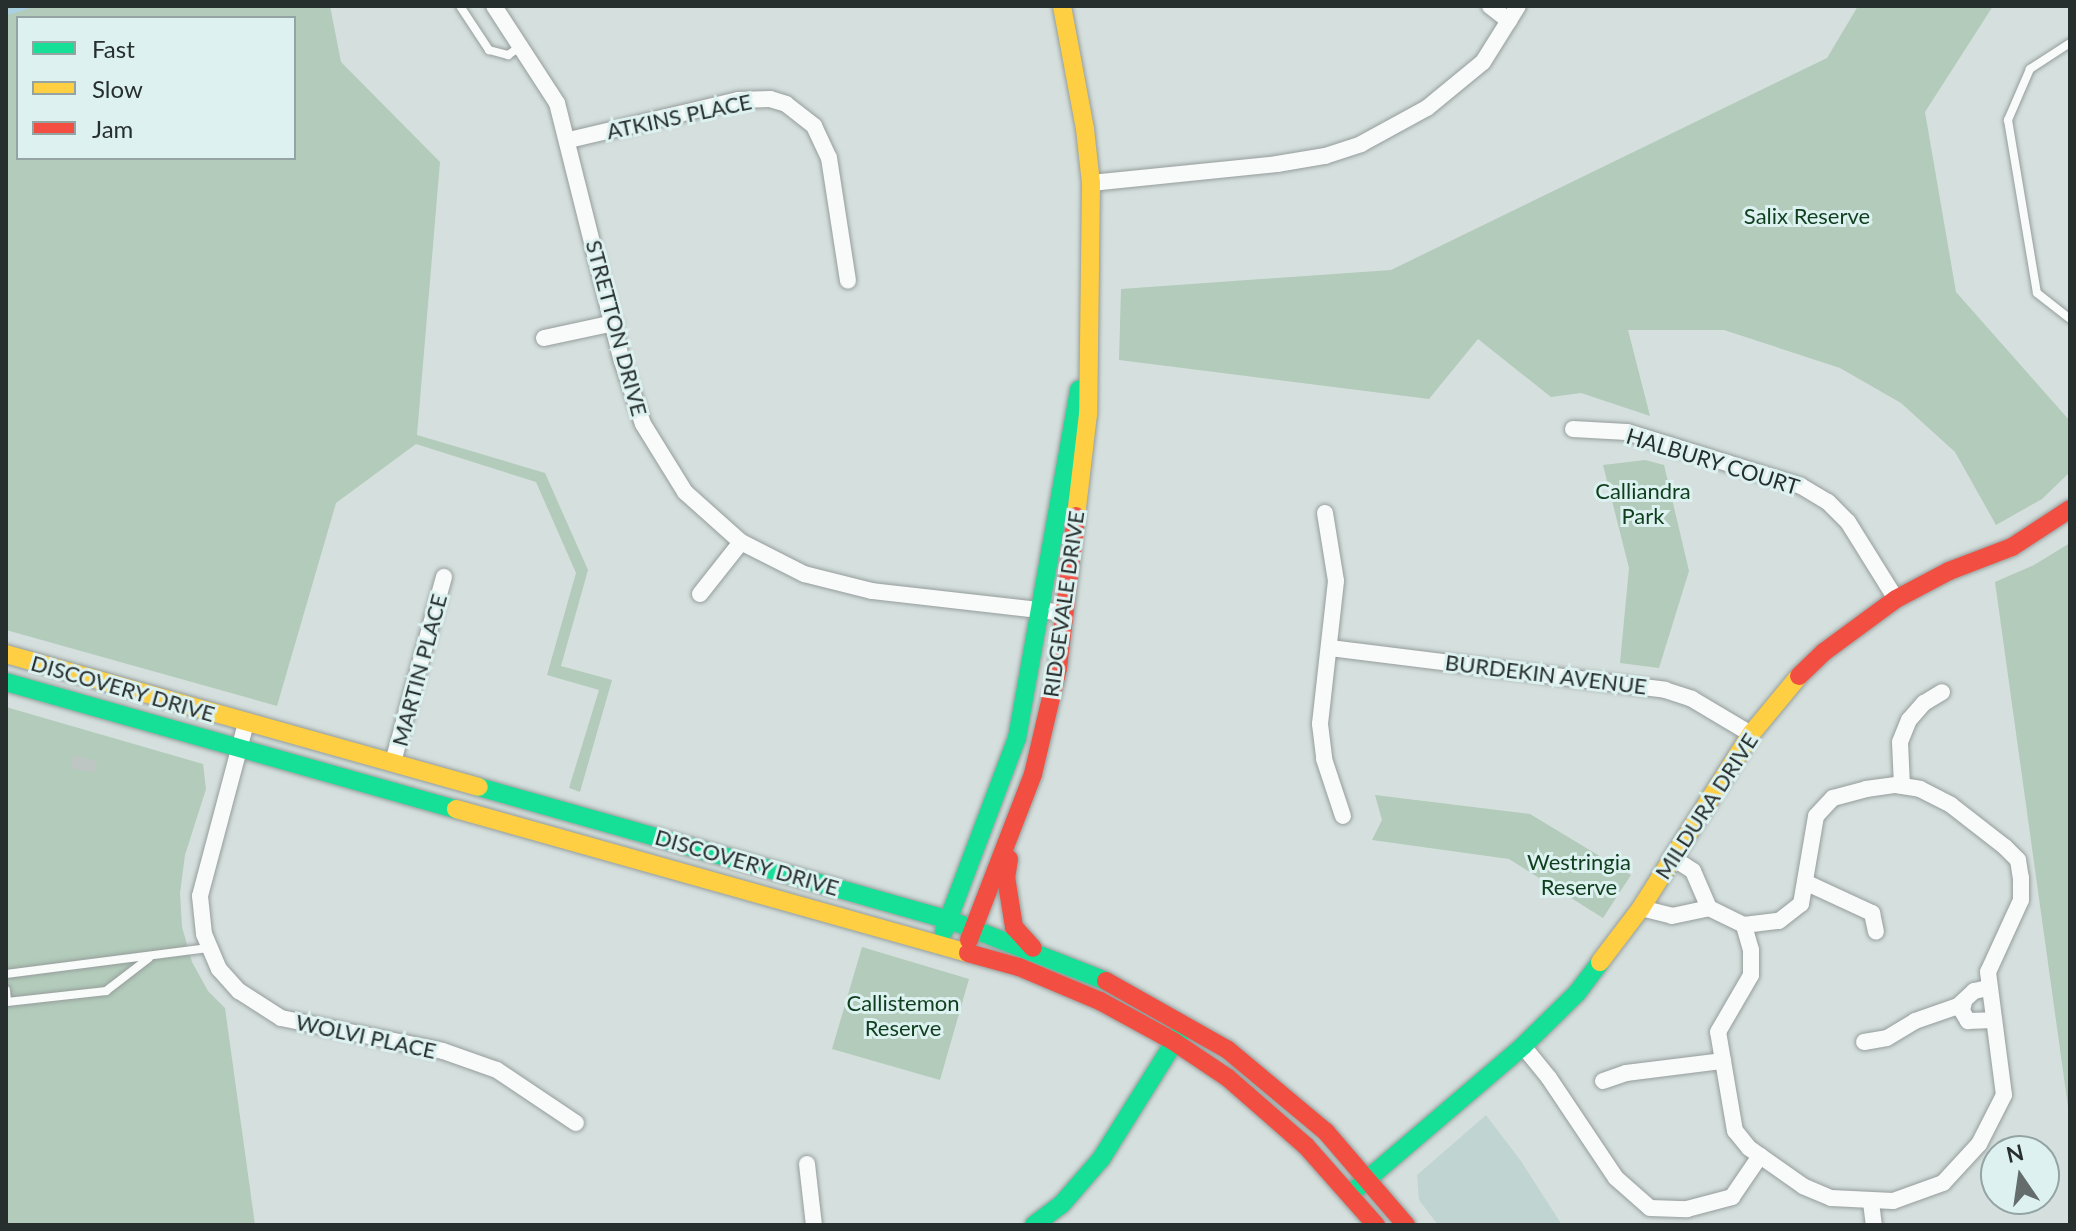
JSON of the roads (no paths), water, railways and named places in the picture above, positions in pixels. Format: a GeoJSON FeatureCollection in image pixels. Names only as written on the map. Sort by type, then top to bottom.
{"type":"FeatureCollection","features":[{"type":"Feature","properties":{"kind":"main road","name":"RIDGEVALE DRIVE"},"geometry":{"type":"LineString","coordinates":[[966,953],[1033,774],[1058,668],[1088,414],[1091,183],[1085,129],[1062,6]]}},
{"type":"Feature","properties":{"kind":"main road","name":"RIDGEVALE DRIVE"},"geometry":{"type":"LineString","coordinates":[[939,946],[1017,738],[1090,337]]}},
{"type":"Feature","properties":{"kind":"main road","name":"MILDURA DRIVE"},"geometry":{"type":"LineString","coordinates":[[1351,1193],[1523,1046],[1577,993],[1641,908],[1751,734],[1789,686],[1824,652],[1896,599],[1949,571],[2012,547],[2070,509]]}},
{"type":"Feature","properties":{"kind":"main road","name":"DISCOVERY DRIVE"},"geometry":{"type":"LineString","coordinates":[[6,654],[947,919],[1036,951],[1118,986],[1188,1023],[1289,1098],[1348,1154],[1406,1225]]}},
{"type":"Feature","properties":{"kind":"main road","name":"DISCOVERY DRIVE"},"geometry":{"type":"LineString","coordinates":[[6,682],[1019,967],[1100,1001],[1173,1041],[1251,1095],[1351,1193],[1376,1225]]}},
{"type":"Feature","properties":{"kind":"main road"},"geometry":{"type":"LineString","coordinates":[[1014,830],[1006,877],[1011,912],[1018,934],[1036,951]]}},
{"type":"Feature","properties":{"kind":"main road"},"geometry":{"type":"LineString","coordinates":[[1034,1225],[1061,1205],[1101,1159],[1173,1041],[1188,1023]]}},
{"type":"Feature","properties":{"kind":"street","name":"STRETTON DRIVE"},"geometry":{"type":"LineString","coordinates":[[494,6],[557,103],[643,424],[664,463],[694,501],[741,542],[777,563],[837,584],[1064,613]]}},
{"type":"Feature","properties":{"kind":"street"},"geometry":{"type":"LineString","coordinates":[[1091,183],[1277,164],[1325,156],[1361,144],[1416,115],[1483,62],[1514,13],[1490,6]]}},
{"type":"Feature","properties":{"kind":"street","name":"ATKINS PLACE"},"geometry":{"type":"LineString","coordinates":[[569,140],[738,100],[770,99],[786,104],[814,126],[829,158],[848,281]]}},
{"type":"Feature","properties":{"kind":"street"},"geometry":{"type":"LineString","coordinates":[[544,338],[614,323]]}},
{"type":"Feature","properties":{"kind":"street","name":"HALBURY COURT"},"geometry":{"type":"LineString","coordinates":[[1573,429],[1627,432],[1801,486],[1828,502],[1848,522],[1896,599]]}},
{"type":"Feature","properties":{"kind":"street"},"geometry":{"type":"LineString","coordinates":[[1325,513],[1336,581],[1320,724],[1324,759],[1343,816]]}},
{"type":"Feature","properties":{"kind":"street"},"geometry":{"type":"LineString","coordinates":[[700,594],[741,542]]}},
{"type":"Feature","properties":{"kind":"street","name":"MARTIN PLACE"},"geometry":{"type":"LineString","coordinates":[[393,762],[444,577]]}},
{"type":"Feature","properties":{"kind":"street","name":"BURDEKIN AVENUE"},"geometry":{"type":"LineString","coordinates":[[1330,648],[1665,690],[1692,699],[1751,734]]}},
{"type":"Feature","properties":{"kind":"street"},"geometry":{"type":"LineString","coordinates":[[1902,786],[1900,742],[1909,720],[1924,703],[1942,692]]}},
{"type":"Feature","properties":{"kind":"street","name":"WOLVI PLACE"},"geometry":{"type":"LineString","coordinates":[[246,723],[200,896],[208,948],[219,969],[239,991],[281,1018],[443,1051],[484,1065],[497,1070],[576,1123]]}},
{"type":"Feature","properties":{"kind":"street"},"geometry":{"type":"LineString","coordinates":[[1641,908],[1672,916],[1709,908],[1744,925],[1779,921],[1801,904],[1807,883],[1809,840],[1816,816],[1833,798],[1866,789],[1902,786],[1920,789],[1951,805],[2018,860],[2021,900],[1988,972],[2004,1095],[1979,1144],[1943,1183],[1893,1201],[1831,1198],[1803,1186],[1760,1156],[1735,1131],[1718,1032],[1751,975],[1751,950],[1744,925]]}},
{"type":"Feature","properties":{"kind":"street"},"geometry":{"type":"LineString","coordinates":[[1673,858],[1693,871],[1709,908]]}},
{"type":"Feature","properties":{"kind":"street"},"geometry":{"type":"LineString","coordinates":[[1807,883],[1872,913],[1876,932]]}},
{"type":"Feature","properties":{"kind":"street"},"geometry":{"type":"LineString","coordinates":[[1864,1042],[1887,1038],[1915,1021],[1964,1002],[1974,991],[1988,988]]}},
{"type":"Feature","properties":{"kind":"street"},"geometry":{"type":"LineString","coordinates":[[1964,1002],[1962,1011],[1968,1021],[1993,1020]]}},
{"type":"Feature","properties":{"kind":"street"},"geometry":{"type":"LineString","coordinates":[[1523,1046],[1549,1078],[1616,1178],[1650,1208],[1687,1209],[1732,1197],[1760,1156]]}},
{"type":"Feature","properties":{"kind":"street"},"geometry":{"type":"LineString","coordinates":[[1603,1081],[1626,1073],[1723,1061]]}},
{"type":"Feature","properties":{"kind":"street"},"geometry":{"type":"LineString","coordinates":[[807,1164],[814,1225]]}},
{"type":"Feature","properties":{"kind":"street"},"geometry":{"type":"LineString","coordinates":[[1871,1202],[1874,1225]]}},
{"type":"Feature","properties":{"kind":"lane"},"geometry":{"type":"LineString","coordinates":[[460,6],[495,54],[508,55],[521,46]]}},
{"type":"Feature","properties":{"kind":"lane"},"geometry":{"type":"LineString","coordinates":[[2070,43],[2030,69],[2008,120],[2037,293],[2070,319]]}},
{"type":"Feature","properties":{"kind":"lane"},"geometry":{"type":"LineString","coordinates":[[6,974],[208,948]]}},
{"type":"Feature","properties":{"kind":"lane"},"geometry":{"type":"LineString","coordinates":[[6,990],[7,1002],[106,991],[146,958]]}},
{"type":"Feature","properties":{"kind":"waterway"},"geometry":{"type":"LineString","coordinates":[[6,12],[27,6]]}},
{"type":"Feature","properties":{"kind":"park label","name":"Salix Reserve"},"geometry":{"type":"Point","coordinates":[1807,216]}},
{"type":"Feature","properties":{"kind":"park label","name":"Calliandra Park"},"geometry":{"type":"Point","coordinates":[1643,502]}},
{"type":"Feature","properties":{"kind":"park label","name":"Westringia Reserve"},"geometry":{"type":"Point","coordinates":[1579,874]}},
{"type":"Feature","properties":{"kind":"park label","name":"Callistemon Reserve"},"geometry":{"type":"Point","coordinates":[903,1014]}}]}
